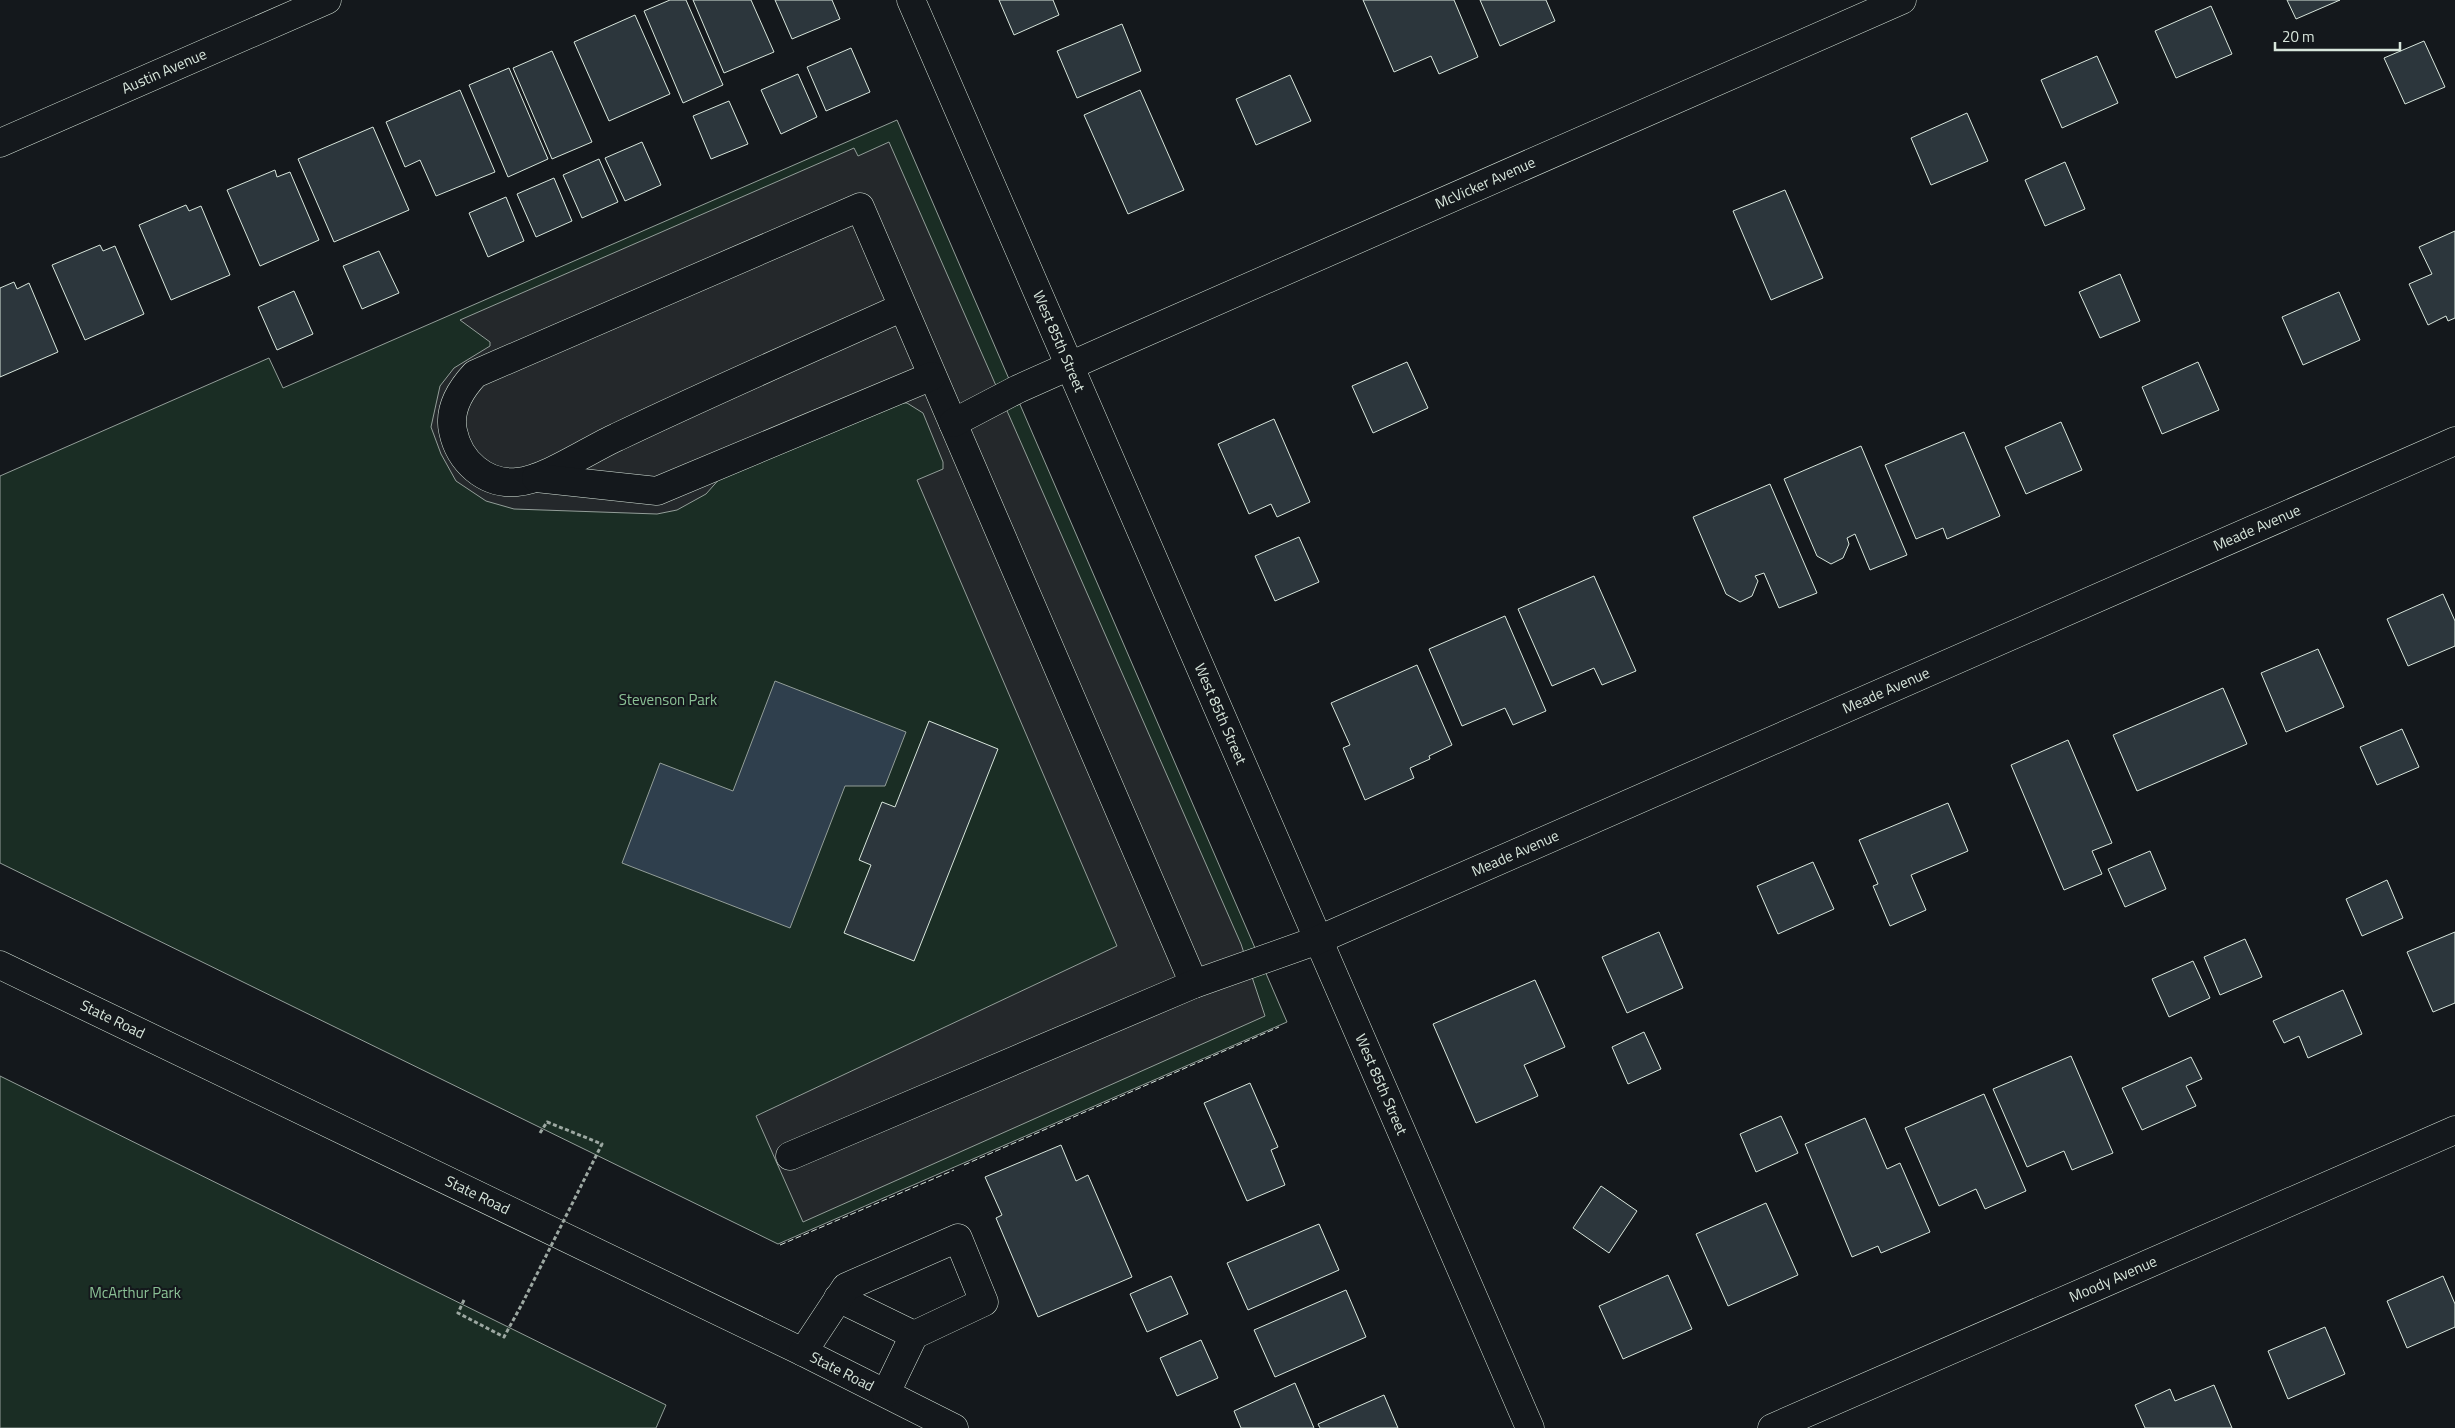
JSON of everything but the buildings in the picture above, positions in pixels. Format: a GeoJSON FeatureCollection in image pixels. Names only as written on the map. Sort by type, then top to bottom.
{"type":"FeatureCollection","features":[{"type":"Feature","properties":{"kind":"street","name":"Austin Avenue"},"geometry":{"type":"LineString","coordinates":[[0,143],[327,0]]}},
{"type":"Feature","properties":{"kind":"street","name":"West 85th Street"},"geometry":{"type":"LineString","coordinates":[[911,0],[1530,1428]]}},
{"type":"Feature","properties":{"kind":"street","name":"McVicker Avenue"},"geometry":{"type":"LineString","coordinates":[[953,424],[1018,389],[1902,0]]}},
{"type":"Feature","properties":{"kind":"street"},"geometry":{"type":"LineString","coordinates":[[903,308],[616,437],[536,478],[517,482],[498,481],[480,474],[466,461],[456,444],[452,425],[454,406],[462,388],[475,374],[860,207],[1194,984]]}},
{"type":"Feature","properties":{"kind":"street"},"geometry":{"type":"LineString","coordinates":[[536,478],[657,491],[932,376]]}},
{"type":"Feature","properties":{"kind":"street","name":"Meade Avenue"},"geometry":{"type":"LineString","coordinates":[[790,1156],[1194,984],[1318,940],[2455,441]]}},
{"type":"Feature","properties":{"kind":"street","name":"State Road"},"geometry":{"type":"LineString","coordinates":[[0,965],[803,1352],[954,1428]]}},
{"type":"Feature","properties":{"kind":"street","name":"Moody Avenue"},"geometry":{"type":"LineString","coordinates":[[1772,1428],[2455,1130]]}},
{"type":"Feature","properties":{"kind":"street"},"geometry":{"type":"LineString","coordinates":[[803,1352],[846,1286],[958,1238],[984,1302],[914,1335],[886,1393]]}},
{"type":"Feature","properties":{"kind":"street"},"geometry":{"type":"LineString","coordinates":[[838,1298],[914,1335]]}},
{"type":"Feature","properties":{"kind":"path"},"geometry":{"type":"LineString","coordinates":[[464,1300],[458,1313],[504,1337],[602,1144],[547,1122],[540,1133]]}},
{"type":"Feature","properties":{"kind":"green space","name":"Stevenson Park"},"geometry":{"type":"Polygon","coordinates":[[[897,120],[1287,1022],[778,1244],[0,863],[0,476],[269,358],[283,388],[897,120]]]}},
{"type":"Feature","properties":{"kind":"green space","name":"McArthur Park"},"geometry":{"type":"Polygon","coordinates":[[[0,1076],[666,1405],[656,1428],[0,1428],[0,1076]]]}},
{"type":"Feature","properties":{"kind":"shaded area"},"geometry":{"type":"Polygon","coordinates":[[[889,142],[1241,944],[1265,1016],[803,1222],[756,1116],[1117,946],[917,480],[943,469],[943,462],[923,413],[907,403],[885,402],[722,476],[706,494],[677,510],[657,514],[514,509],[486,501],[456,481],[441,454],[431,427],[440,386],[454,368],[490,346],[490,342],[460,320],[854,148],[858,156],[889,142]]]}},
{"type":"Feature","properties":{"kind":"water"},"geometry":{"type":"Polygon","coordinates":[[[775,681],[906,732],[885,786],[845,786],[790,928],[622,863],[660,763],[733,791],[775,681]]]}},
{"type":"Feature","properties":{"kind":"fence"},"geometry":{"type":"LineString","coordinates":[[964,1165],[1279,1027]]}},
{"type":"Feature","properties":{"kind":"fence"},"geometry":{"type":"LineString","coordinates":[[780,1245],[954,1170]]}}]}
